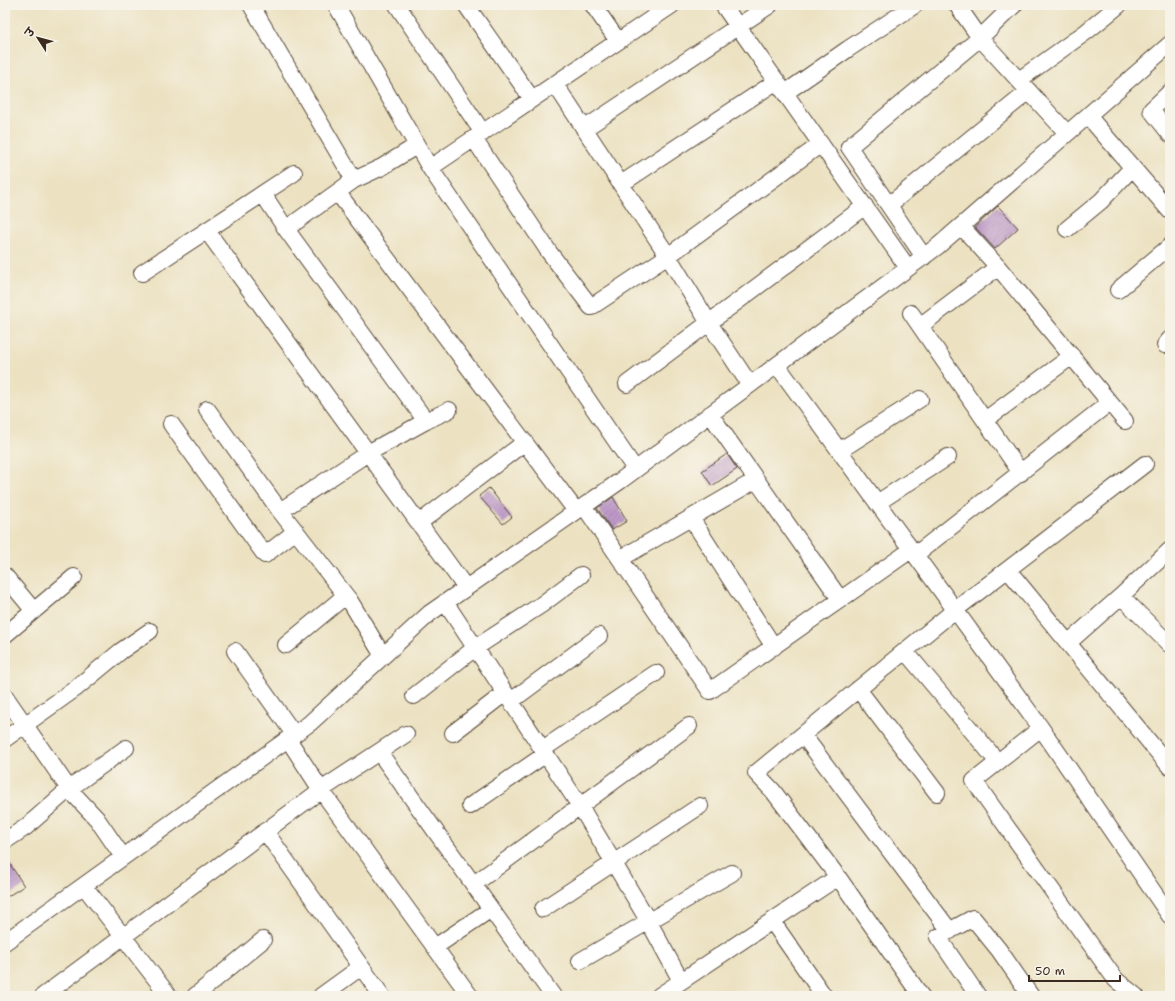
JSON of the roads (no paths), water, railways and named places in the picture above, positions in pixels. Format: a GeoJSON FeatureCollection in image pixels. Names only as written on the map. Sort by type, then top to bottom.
{"type":"FeatureCollection","features":[{"type":"Feature","properties":{"kind":"street"},"geometry":{"type":"LineString","coordinates":[[251,5],[354,180]]}},
{"type":"Feature","properties":{"kind":"street"},"geometry":{"type":"LineString","coordinates":[[336,5],[430,168],[635,469]]}},
{"type":"Feature","properties":{"kind":"street"},"geometry":{"type":"LineString","coordinates":[[396,5],[549,252],[591,307],[668,256],[821,144]]}},
{"type":"Feature","properties":{"kind":"street"},"geometry":{"type":"LineString","coordinates":[[466,5],[532,99]]}},
{"type":"Feature","properties":{"kind":"street"},"geometry":{"type":"LineString","coordinates":[[593,5],[618,41]]}},
{"type":"Feature","properties":{"kind":"street"},"geometry":{"type":"LineString","coordinates":[[723,5],[908,268]]}},
{"type":"Feature","properties":{"kind":"street"},"geometry":{"type":"LineString","coordinates":[[584,129],[737,25],[770,5]]}},
{"type":"Feature","properties":{"kind":"street"},"geometry":{"type":"LineString","coordinates":[[620,184],[781,87],[848,49],[915,5]]}},
{"type":"Feature","properties":{"kind":"street"},"geometry":{"type":"LineString","coordinates":[[957,5],[980,38],[1068,133]]}},
{"type":"Feature","properties":{"kind":"street"},"geometry":{"type":"LineString","coordinates":[[924,257],[849,147],[980,38],[1014,5]]}},
{"type":"Feature","properties":{"kind":"street"},"geometry":{"type":"LineString","coordinates":[[888,205],[1024,85],[1119,5]]}},
{"type":"Feature","properties":{"kind":"street"},"geometry":{"type":"LineString","coordinates":[[430,168],[667,7]]}},
{"type":"Feature","properties":{"kind":"street"},"geometry":{"type":"LineString","coordinates":[[5,942],[310,723],[430,613],[635,469],[924,257],[1170,44]]}},
{"type":"Feature","properties":{"kind":"street"},"geometry":{"type":"LineString","coordinates":[[555,84],[668,256],[708,323],[750,385]]}},
{"type":"Feature","properties":{"kind":"street"},"geometry":{"type":"LineString","coordinates":[[1170,92],[1151,110],[1170,134]]}},
{"type":"Feature","properties":{"kind":"street"},"geometry":{"type":"LineString","coordinates":[[1088,116],[1170,210]]}},
{"type":"Feature","properties":{"kind":"street"},"geometry":{"type":"LineString","coordinates":[[286,229],[354,180],[382,167],[416,146]]}},
{"type":"Feature","properties":{"kind":"street"},"geometry":{"type":"LineString","coordinates":[[1067,229],[1101,201],[1132,168]]}},
{"type":"Feature","properties":{"kind":"street"},"geometry":{"type":"LineString","coordinates":[[142,273],[294,173]]}},
{"type":"Feature","properties":{"kind":"street"},"geometry":{"type":"LineString","coordinates":[[338,193],[524,442],[580,508],[620,559],[710,691],[840,599],[913,552],[1021,473],[1109,403]]}},
{"type":"Feature","properties":{"kind":"street"},"geometry":{"type":"LineString","coordinates":[[263,194],[286,229],[426,421]]}},
{"type":"Feature","properties":{"kind":"street"},"geometry":{"type":"LineString","coordinates":[[627,384],[865,206]]}},
{"type":"Feature","properties":{"kind":"street"},"geometry":{"type":"LineString","coordinates":[[961,226],[998,266],[1125,421]]}},
{"type":"Feature","properties":{"kind":"street"},"geometry":{"type":"LineString","coordinates":[[207,231],[466,588]]}},
{"type":"Feature","properties":{"kind":"street"},"geometry":{"type":"LineString","coordinates":[[1118,290],[1170,246]]}},
{"type":"Feature","properties":{"kind":"street"},"geometry":{"type":"LineString","coordinates":[[998,266],[916,319],[1021,473]]}},
{"type":"Feature","properties":{"kind":"street"},"geometry":{"type":"LineString","coordinates":[[985,420],[1072,356]]}},
{"type":"Feature","properties":{"kind":"street"},"geometry":{"type":"LineString","coordinates":[[777,365],[1041,728],[1170,916]]}},
{"type":"Feature","properties":{"kind":"street"},"geometry":{"type":"LineString","coordinates":[[839,451],[920,399]]}},
{"type":"Feature","properties":{"kind":"street"},"geometry":{"type":"LineString","coordinates":[[207,409],[280,511],[345,596],[383,656]]}},
{"type":"Feature","properties":{"kind":"street"},"geometry":{"type":"LineString","coordinates":[[280,511],[368,453],[426,421],[450,410]]}},
{"type":"Feature","properties":{"kind":"street"},"geometry":{"type":"LineString","coordinates":[[710,414],[840,599]]}},
{"type":"Feature","properties":{"kind":"street"},"geometry":{"type":"LineString","coordinates":[[172,424],[264,555],[296,531]]}},
{"type":"Feature","properties":{"kind":"street"},"geometry":{"type":"LineString","coordinates":[[419,523],[524,442]]}},
{"type":"Feature","properties":{"kind":"street"},"geometry":{"type":"LineString","coordinates":[[877,503],[948,457]]}},
{"type":"Feature","properties":{"kind":"street"},"geometry":{"type":"LineString","coordinates":[[921,996],[838,877],[773,791],[756,773],[955,610],[1145,464]]}},
{"type":"Feature","properties":{"kind":"street"},"geometry":{"type":"LineString","coordinates":[[620,559],[756,480]]}},
{"type":"Feature","properties":{"kind":"street"},"geometry":{"type":"LineString","coordinates":[[691,518],[774,647]]}},
{"type":"Feature","properties":{"kind":"street"},"geometry":{"type":"LineString","coordinates":[[1068,643],[1170,550]]}},
{"type":"Feature","properties":{"kind":"street"},"geometry":{"type":"LineString","coordinates":[[1008,570],[1170,767]]}},
{"type":"Feature","properties":{"kind":"street"},"geometry":{"type":"LineString","coordinates":[[414,696],[475,648],[541,605],[581,575]]}},
{"type":"Feature","properties":{"kind":"street"},"geometry":{"type":"LineString","coordinates":[[5,576],[34,611]]}},
{"type":"Feature","properties":{"kind":"street"},"geometry":{"type":"LineString","coordinates":[[5,635],[74,577]]}},
{"type":"Feature","properties":{"kind":"street"},"geometry":{"type":"LineString","coordinates":[[286,645],[345,596]]}},
{"type":"Feature","properties":{"kind":"street"},"geometry":{"type":"LineString","coordinates":[[1121,596],[1170,645]]}},
{"type":"Feature","properties":{"kind":"street"},"geometry":{"type":"LineString","coordinates":[[445,602],[580,806],[682,981]]}},
{"type":"Feature","properties":{"kind":"street"},"geometry":{"type":"LineString","coordinates":[[5,739],[75,689],[121,651],[150,631]]}},
{"type":"Feature","properties":{"kind":"street"},"geometry":{"type":"LineString","coordinates":[[453,733],[599,636]]}},
{"type":"Feature","properties":{"kind":"street"},"geometry":{"type":"LineString","coordinates":[[234,651],[291,737],[321,790],[470,996]]}},
{"type":"Feature","properties":{"kind":"street"},"geometry":{"type":"LineString","coordinates":[[905,651],[992,755]]}},
{"type":"Feature","properties":{"kind":"street"},"geometry":{"type":"LineString","coordinates":[[470,806],[544,752],[656,674]]}},
{"type":"Feature","properties":{"kind":"street"},"geometry":{"type":"LineString","coordinates":[[858,689],[937,793]]}},
{"type":"Feature","properties":{"kind":"street"},"geometry":{"type":"LineString","coordinates":[[5,696],[69,789],[97,819],[123,857]]}},
{"type":"Feature","properties":{"kind":"street"},"geometry":{"type":"LineString","coordinates":[[474,884],[689,726]]}},
{"type":"Feature","properties":{"kind":"street"},"geometry":{"type":"LineString","coordinates":[[1041,728],[974,782],[1116,980],[1136,996]]}},
{"type":"Feature","properties":{"kind":"street"},"geometry":{"type":"LineString","coordinates":[[54,993],[122,937],[265,831],[321,790],[406,734]]}},
{"type":"Feature","properties":{"kind":"street"},"geometry":{"type":"LineString","coordinates":[[803,735],[950,930]]}},
{"type":"Feature","properties":{"kind":"street"},"geometry":{"type":"LineString","coordinates":[[5,841],[26,827],[69,789],[126,748]]}},
{"type":"Feature","properties":{"kind":"street"},"geometry":{"type":"LineString","coordinates":[[379,752],[553,996]]}},
{"type":"Feature","properties":{"kind":"street"},"geometry":{"type":"LineString","coordinates":[[543,909],[612,862],[700,806]]}},
{"type":"Feature","properties":{"kind":"street"},"geometry":{"type":"LineString","coordinates":[[265,831],[382,996]]}},
{"type":"Feature","properties":{"kind":"street"},"geometry":{"type":"LineString","coordinates":[[580,961],[732,873]]}},
{"type":"Feature","properties":{"kind":"street"},"geometry":{"type":"LineString","coordinates":[[659,996],[838,877]]}},
{"type":"Feature","properties":{"kind":"street"},"geometry":{"type":"LineString","coordinates":[[84,886],[169,996]]}},
{"type":"Feature","properties":{"kind":"street"},"geometry":{"type":"LineString","coordinates":[[435,947],[491,909]]}},
{"type":"Feature","properties":{"kind":"street"},"geometry":{"type":"LineString","coordinates":[[978,996],[938,937],[973,918],[1000,950],[1031,996]]}},
{"type":"Feature","properties":{"kind":"street"},"geometry":{"type":"LineString","coordinates":[[772,921],[824,996]]}},
{"type":"Feature","properties":{"kind":"street"},"geometry":{"type":"LineString","coordinates":[[195,996],[263,940]]}},
{"type":"Feature","properties":{"kind":"street"},"geometry":{"type":"LineString","coordinates":[[321,996],[361,967]]}}]}
